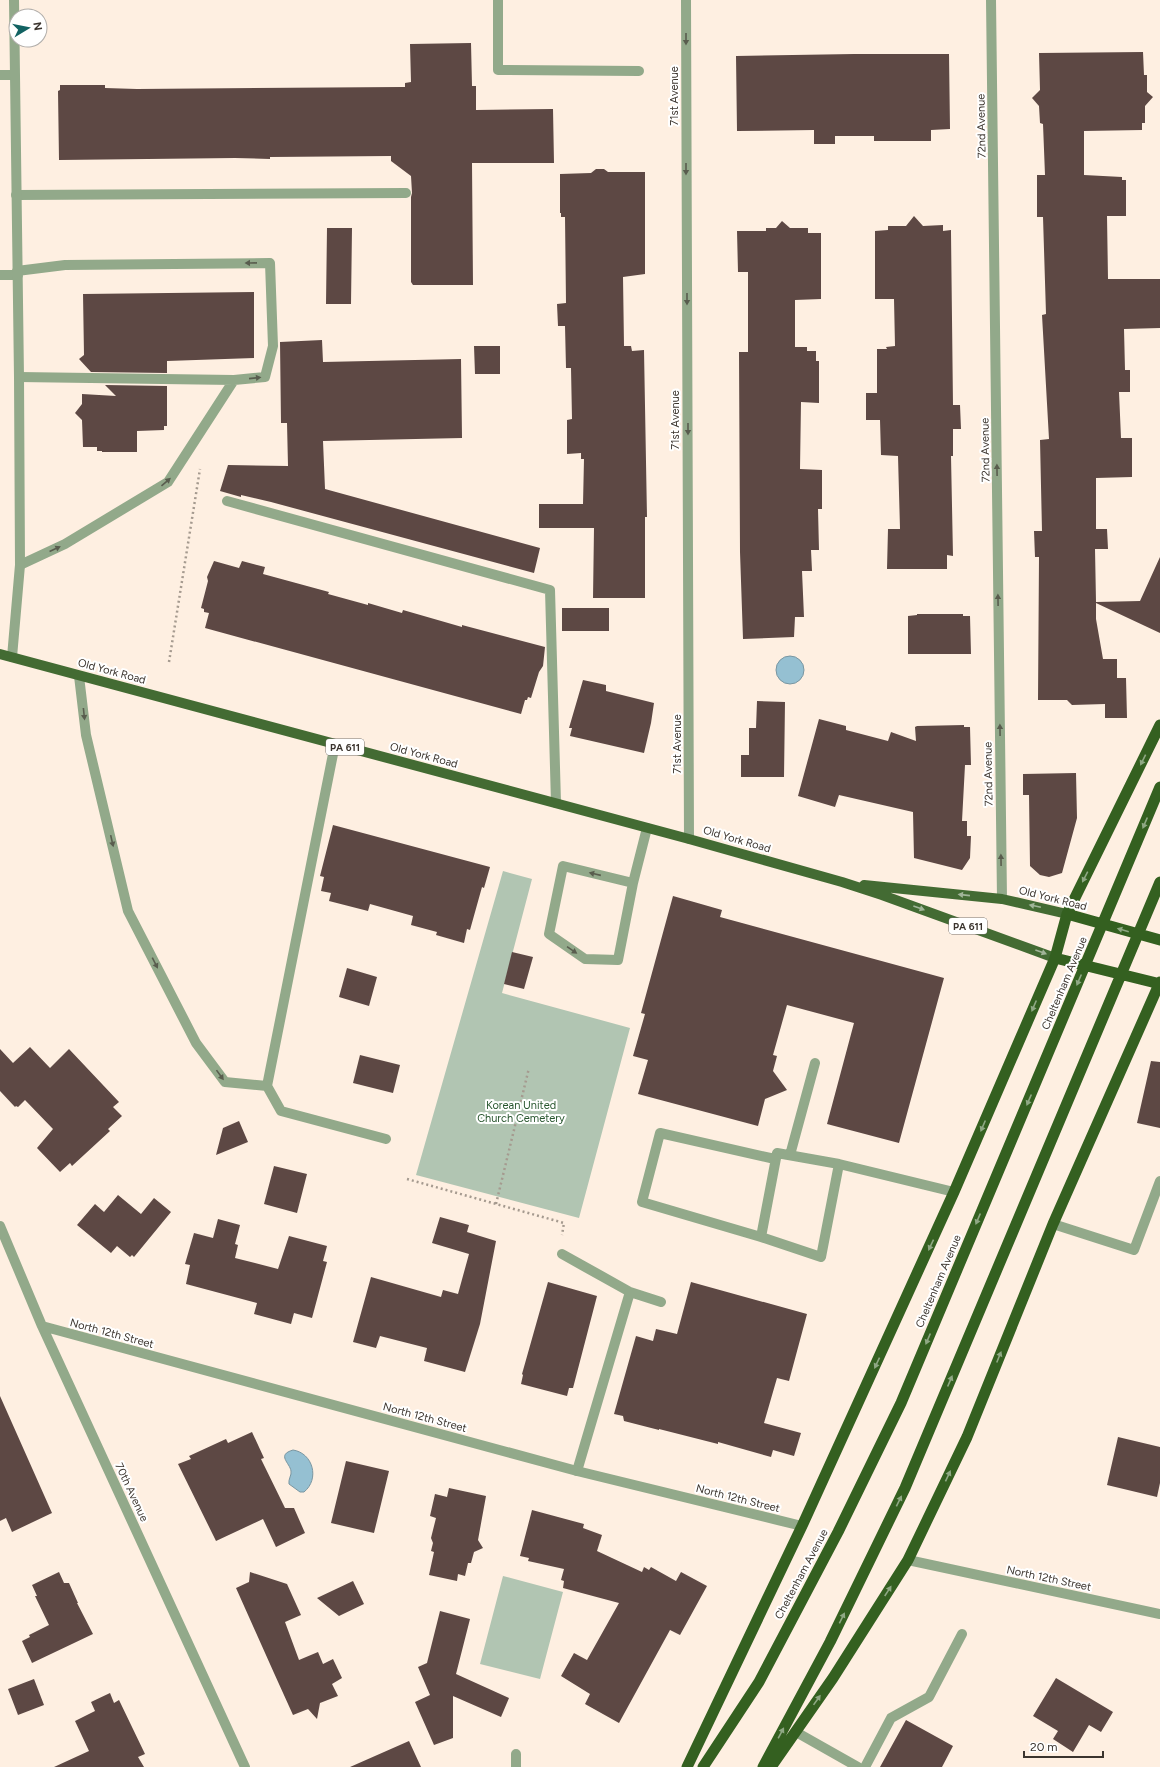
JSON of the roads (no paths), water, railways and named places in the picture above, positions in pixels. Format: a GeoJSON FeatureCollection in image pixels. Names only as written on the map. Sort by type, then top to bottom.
{"type":"FeatureCollection","features":[{"type":"Feature","properties":{"kind":"highway"},"geometry":{"type":"LineString","coordinates":[[687,1767],[802,1526],[954,1192],[1055,958],[1067,914],[1160,725]]}},
{"type":"Feature","properties":{"kind":"highway","name":"Cheltenham Avenue"},"geometry":{"type":"LineString","coordinates":[[703,1767],[759,1682],[838,1532],[901,1403],[1160,787]]}},
{"type":"Feature","properties":{"kind":"highway"},"geometry":{"type":"LineString","coordinates":[[763,1767],[830,1642],[905,1488],[1160,882]]}},
{"type":"Feature","properties":{"kind":"highway","name":"Old York Road"},"geometry":{"type":"LineString","coordinates":[[1067,914],[1160,940]]}},
{"type":"Feature","properties":{"kind":"highway","name":"Old York Road"},"geometry":{"type":"LineString","coordinates":[[1055,958],[1160,983]]}},
{"type":"Feature","properties":{"kind":"highway"},"geometry":{"type":"LineString","coordinates":[[771,1767],[833,1678],[908,1560],[967,1437],[1053,1224],[1160,983]]}},
{"type":"Feature","properties":{"kind":"main road","name":"Old York Road"},"geometry":{"type":"LineString","coordinates":[[0,654],[689,839],[842,882],[1055,958]]}},
{"type":"Feature","properties":{"kind":"main road","name":"Old York Road"},"geometry":{"type":"LineString","coordinates":[[842,882],[1002,899],[1067,914]]}},
{"type":"Feature","properties":{"kind":"street"},"geometry":{"type":"LineString","coordinates":[[12,658],[20,565],[14,0]]}},
{"type":"Feature","properties":{"kind":"street"},"geometry":{"type":"LineString","coordinates":[[498,0],[498,70],[639,71]]}},
{"type":"Feature","properties":{"kind":"street","name":"71st Avenue"},"geometry":{"type":"LineString","coordinates":[[686,0],[689,839]]}},
{"type":"Feature","properties":{"kind":"street","name":"72nd Avenue"},"geometry":{"type":"LineString","coordinates":[[991,0],[1002,899]]}},
{"type":"Feature","properties":{"kind":"street"},"geometry":{"type":"LineString","coordinates":[[0,75],[14,75]]}},
{"type":"Feature","properties":{"kind":"street"},"geometry":{"type":"LineString","coordinates":[[16,195],[406,193]]}},
{"type":"Feature","properties":{"kind":"street"},"geometry":{"type":"LineString","coordinates":[[0,275],[65,266],[270,263],[273,346],[264,377],[234,380],[19,377]]}},
{"type":"Feature","properties":{"kind":"street"},"geometry":{"type":"LineString","coordinates":[[20,565],[65,544],[168,482],[234,380]]}},
{"type":"Feature","properties":{"kind":"street"},"geometry":{"type":"LineString","coordinates":[[227,501],[550,590],[556,803]]}},
{"type":"Feature","properties":{"kind":"street"},"geometry":{"type":"LineString","coordinates":[[79,676],[86,735],[128,911],[196,1043],[225,1082],[267,1086]]}},
{"type":"Feature","properties":{"kind":"street"},"geometry":{"type":"LineString","coordinates":[[336,744],[267,1086],[281,1111],[386,1139]]}},
{"type":"Feature","properties":{"kind":"street"},"geometry":{"type":"LineString","coordinates":[[633,883],[562,866],[549,934],[584,958],[618,960],[633,883],[647,828]]}},
{"type":"Feature","properties":{"kind":"street"},"geometry":{"type":"LineString","coordinates":[[790,1155],[815,1063]]}},
{"type":"Feature","properties":{"kind":"street"},"geometry":{"type":"LineString","coordinates":[[775,1159],[660,1133],[642,1202],[761,1237],[820,1257],[840,1164]]}},
{"type":"Feature","properties":{"kind":"street"},"geometry":{"type":"LineString","coordinates":[[761,1237],[777,1153],[840,1164],[954,1192]]}},
{"type":"Feature","properties":{"kind":"street"},"geometry":{"type":"LineString","coordinates":[[1053,1224],[1134,1250],[1160,1181]]}},
{"type":"Feature","properties":{"kind":"street","name":"70th Avenue"},"geometry":{"type":"LineString","coordinates":[[0,1226],[42,1326],[245,1767]]}},
{"type":"Feature","properties":{"kind":"street"},"geometry":{"type":"LineString","coordinates":[[562,1254],[630,1292],[661,1302]]}},
{"type":"Feature","properties":{"kind":"street"},"geometry":{"type":"LineString","coordinates":[[577,1471],[630,1292]]}},
{"type":"Feature","properties":{"kind":"street","name":"North 12th Street"},"geometry":{"type":"LineString","coordinates":[[42,1326],[577,1471],[802,1526]]}},
{"type":"Feature","properties":{"kind":"street","name":"North 12th Street"},"geometry":{"type":"LineString","coordinates":[[908,1560],[1160,1614]]}},
{"type":"Feature","properties":{"kind":"street"},"geometry":{"type":"LineString","coordinates":[[865,1767],[891,1718],[928,1696],[962,1634]]}},
{"type":"Feature","properties":{"kind":"street"},"geometry":{"type":"LineString","coordinates":[[796,1732],[858,1767]]}},
{"type":"Feature","properties":{"kind":"street"},"geometry":{"type":"LineString","coordinates":[[516,1754],[516,1767]]}},
{"type":"Feature","properties":{"kind":"water"},"geometry":{"type":"Polygon","coordinates":[[[790,656],[800,660],[804,670],[800,680],[790,684],[780,680],[776,670],[780,660],[790,656]]]}},
{"type":"Feature","properties":{"kind":"water"},"geometry":{"type":"Polygon","coordinates":[[[293,1450],[300,1452],[305,1456],[312,1467],[312,1480],[309,1487],[304,1492],[300,1492],[289,1484],[291,1471],[285,1459],[285,1454],[293,1450]]]}},
{"type":"Feature","properties":{"kind":"park label","name":"Korean United Church Cemetery"},"geometry":{"type":"Point","coordinates":[521,1111]}}]}
